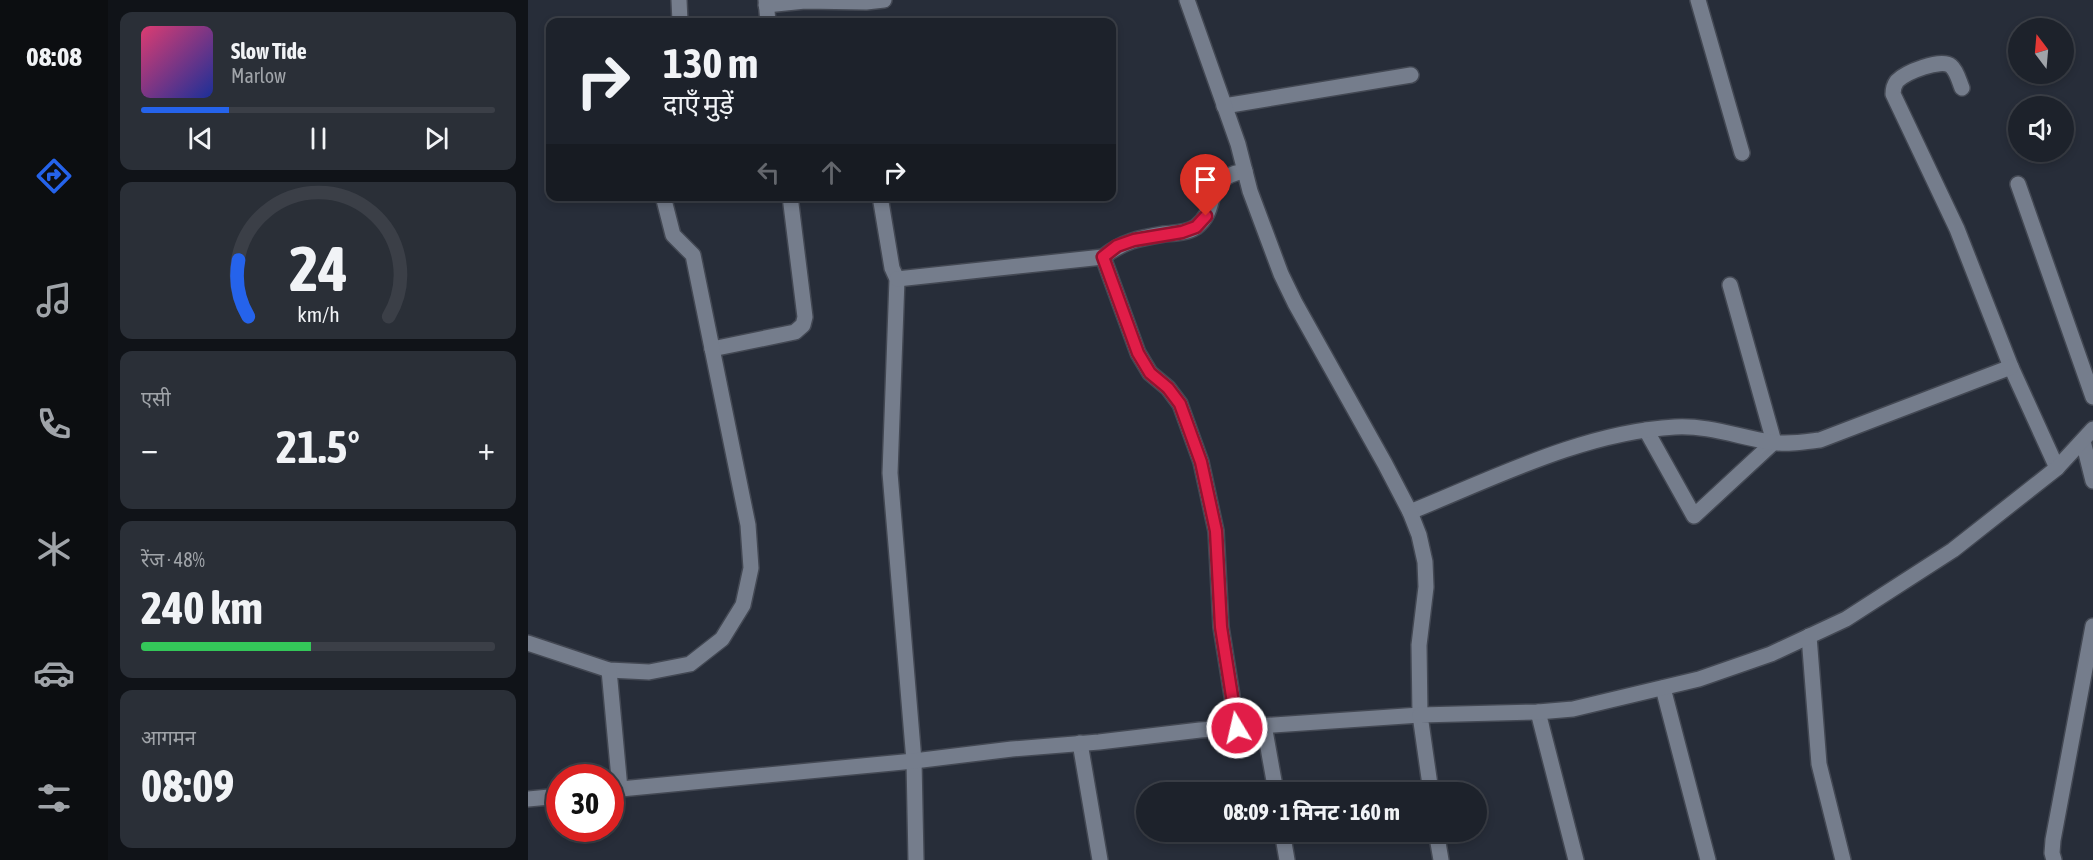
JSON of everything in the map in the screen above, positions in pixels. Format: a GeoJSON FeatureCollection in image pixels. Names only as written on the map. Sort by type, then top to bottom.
{"type":"FeatureCollection","features":[{"type":"Feature","properties":{"kind":"street"},"geometry":{"type":"LineString","coordinates":[[679,0],[680,18]]}},
{"type":"Feature","properties":{"kind":"street"},"geometry":{"type":"LineString","coordinates":[[768,18],[766,3],[884,0]]}},
{"type":"Feature","properties":{"kind":"street"},"geometry":{"type":"LineString","coordinates":[[1187,0],[1267,237],[1291,293],[1410,512],[1419,535],[1425,562],[1426,603],[1419,645],[1418,673],[1420,715],[1430,782]]}},
{"type":"Feature","properties":{"kind":"street"},"geometry":{"type":"LineString","coordinates":[[1698,0],[1742,153]]}},
{"type":"Feature","properties":{"kind":"street"},"geometry":{"type":"LineString","coordinates":[[1962,88],[1949,64],[1936,63],[1902,77],[1896,82],[1893,94],[1957,229],[2010,367],[2057,468]]}},
{"type":"Feature","properties":{"kind":"street"},"geometry":{"type":"LineString","coordinates":[[1224,106],[1411,75]]}},
{"type":"Feature","properties":{"kind":"street"},"geometry":{"type":"LineString","coordinates":[[897,279],[1103,257],[1117,246],[1134,240],[1182,232],[1196,227],[1206,216],[1218,182],[1229,173],[1245,171]]}},
{"type":"Feature","properties":{"kind":"street"},"geometry":{"type":"LineString","coordinates":[[2018,184],[2093,397]]}},
{"type":"Feature","properties":{"kind":"street"},"geometry":{"type":"LineString","coordinates":[[528,643],[609,670],[649,672],[690,664],[722,639],[743,605],[751,568],[748,525],[693,255],[674,235],[664,201]]}},
{"type":"Feature","properties":{"kind":"street"},"geometry":{"type":"LineString","coordinates":[[712,349],[795,332],[803,326],[804,317],[791,201]]}},
{"type":"Feature","properties":{"kind":"street"},"geometry":{"type":"LineString","coordinates":[[881,201],[892,268],[897,279],[890,473],[914,761],[916,860]]}},
{"type":"Feature","properties":{"kind":"street"},"geometry":{"type":"LineString","coordinates":[[1103,257],[1138,353],[1150,373],[1168,388],[1180,404],[1201,462],[1216,531],[1222,638],[1237,728]]}},
{"type":"Feature","properties":{"kind":"street"},"geometry":{"type":"LineString","coordinates":[[1730,285],[1774,442]]}},
{"type":"Feature","properties":{"kind":"street"},"geometry":{"type":"LineString","coordinates":[[1410,512],[1558,453],[1646,430],[1678,427],[1774,442],[1797,443],[1820,440],[2010,367]]}},
{"type":"Feature","properties":{"kind":"street"},"geometry":{"type":"LineString","coordinates":[[1646,430],[1694,516],[1774,442]]}},
{"type":"Feature","properties":{"kind":"street"},"geometry":{"type":"LineString","coordinates":[[624,789],[1264,725],[1420,715],[1573,709],[1664,688],[1771,654],[1846,619],[1953,550],[2057,468],[2088,435]]}},
{"type":"Feature","properties":{"kind":"street"},"geometry":{"type":"LineString","coordinates":[[2088,435],[2093,481]]}},
{"type":"Feature","properties":{"kind":"street"},"geometry":{"type":"LineString","coordinates":[[2054,860],[2053,840],[2093,626]]}},
{"type":"Feature","properties":{"kind":"street"},"geometry":{"type":"LineString","coordinates":[[1809,636],[1819,764],[1843,860]]}},
{"type":"Feature","properties":{"kind":"street"},"geometry":{"type":"LineString","coordinates":[[609,670],[614,764]]}},
{"type":"Feature","properties":{"kind":"street"},"geometry":{"type":"LineString","coordinates":[[1664,688],[1708,860]]}},
{"type":"Feature","properties":{"kind":"street"},"geometry":{"type":"LineString","coordinates":[[1538,712],[1576,860]]}},
{"type":"Feature","properties":{"kind":"street"},"geometry":{"type":"LineString","coordinates":[[1264,725],[1274,782]]}},
{"type":"Feature","properties":{"kind":"street"},"geometry":{"type":"LineString","coordinates":[[1080,743],[1100,860]]}},
{"type":"Feature","properties":{"kind":"street"},"geometry":{"type":"LineString","coordinates":[[528,799],[546,797]]}},
{"type":"Feature","properties":{"kind":"street"},"geometry":{"type":"LineString","coordinates":[[1284,842],[1287,860]]}},
{"type":"Feature","properties":{"kind":"street"},"geometry":{"type":"LineString","coordinates":[[1438,842],[1441,860]]}},
{"type":"Feature","properties":{"kind":"route"},"geometry":{"type":"LineString","coordinates":[[1206,216],[1196,227],[1182,232],[1134,240],[1117,246],[1103,257],[1138,353],[1150,373],[1168,388],[1180,404],[1201,462],[1216,531],[1216,567],[1221,627],[1237,728]]}}]}
